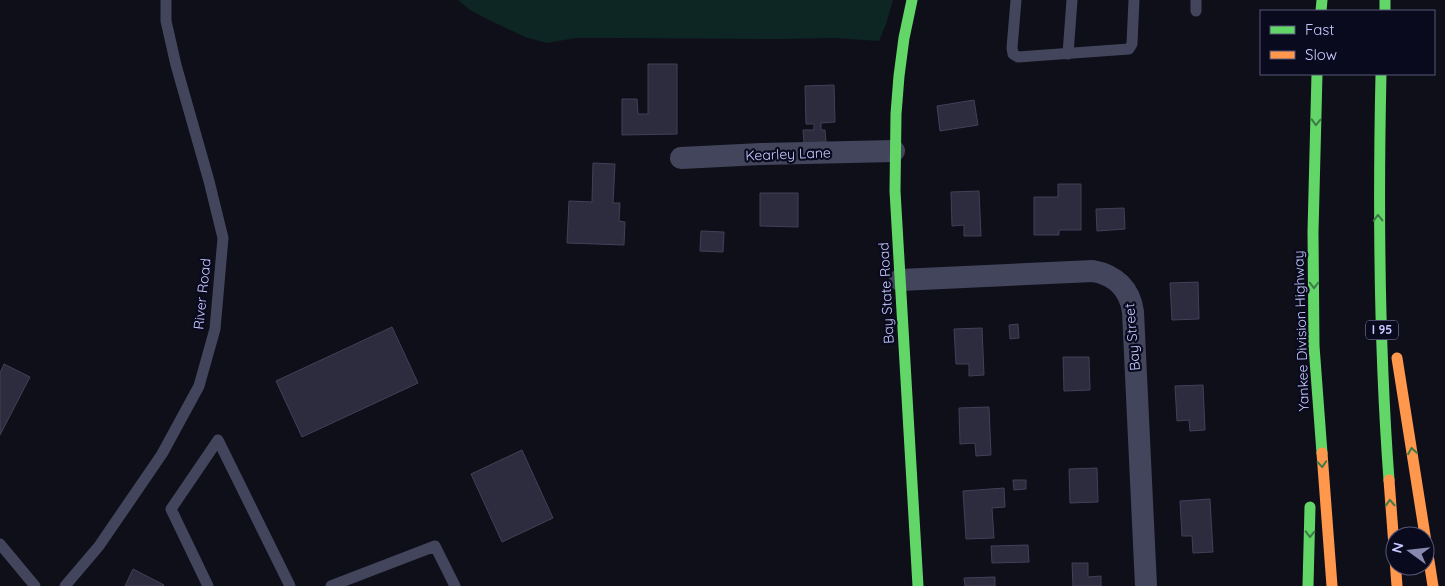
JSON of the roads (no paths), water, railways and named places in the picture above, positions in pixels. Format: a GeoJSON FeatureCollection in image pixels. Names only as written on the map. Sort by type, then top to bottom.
{"type":"FeatureCollection","features":[{"type":"Feature","properties":{"kind":"main road","name":"Bay State Road"},"geometry":{"type":"LineString","coordinates":[[912,0],[902,48],[894,151],[918,586]]}},
{"type":"Feature","properties":{"kind":"main road","name":"Yankee Division Highway"},"geometry":{"type":"LineString","coordinates":[[1318,75],[1314,232],[1314,346],[1332,586]]}},
{"type":"Feature","properties":{"kind":"main road","name":"I 95"},"geometry":{"type":"LineString","coordinates":[[1381,75],[1378,242],[1384,404],[1397,586]]}},
{"type":"Feature","properties":{"kind":"main road"},"geometry":{"type":"LineString","coordinates":[[1378,242],[1392,328]]}},
{"type":"Feature","properties":{"kind":"main road"},"geometry":{"type":"LineString","coordinates":[[1311,465],[1314,346]]}},
{"type":"Feature","properties":{"kind":"main road"},"geometry":{"type":"LineString","coordinates":[[1396,347],[1433,586]]}},
{"type":"Feature","properties":{"kind":"main road"},"geometry":{"type":"LineString","coordinates":[[1308,586],[1311,495]]}},
{"type":"Feature","properties":{"kind":"street","name":"Kearley Lane"},"geometry":{"type":"LineString","coordinates":[[681,158],[894,151]]}},
{"type":"Feature","properties":{"kind":"street","name":"Bay Street"},"geometry":{"type":"LineString","coordinates":[[900,280],[1093,271],[1109,276],[1122,286],[1129,296],[1132,312],[1146,586]]}},
{"type":"Feature","properties":{"kind":"lane","name":"River Road"},"geometry":{"type":"LineString","coordinates":[[66,586],[99,546],[162,454],[199,386],[215,329],[223,238],[176,65],[166,21],[166,0]]}},
{"type":"Feature","properties":{"kind":"lane"},"geometry":{"type":"LineString","coordinates":[[1016,0],[1012,48],[1013,54],[1018,57],[1129,49],[1132,44],[1134,0]]}},
{"type":"Feature","properties":{"kind":"lane"},"geometry":{"type":"LineString","coordinates":[[1068,54],[1072,0]]}},
{"type":"Feature","properties":{"kind":"lane"},"geometry":{"type":"LineString","coordinates":[[208,586],[172,509],[218,440],[290,586]]}},
{"type":"Feature","properties":{"kind":"lane"},"geometry":{"type":"LineString","coordinates":[[0,544],[35,586]]}},
{"type":"Feature","properties":{"kind":"lane"},"geometry":{"type":"LineString","coordinates":[[331,586],[436,546],[455,586]]}}]}
